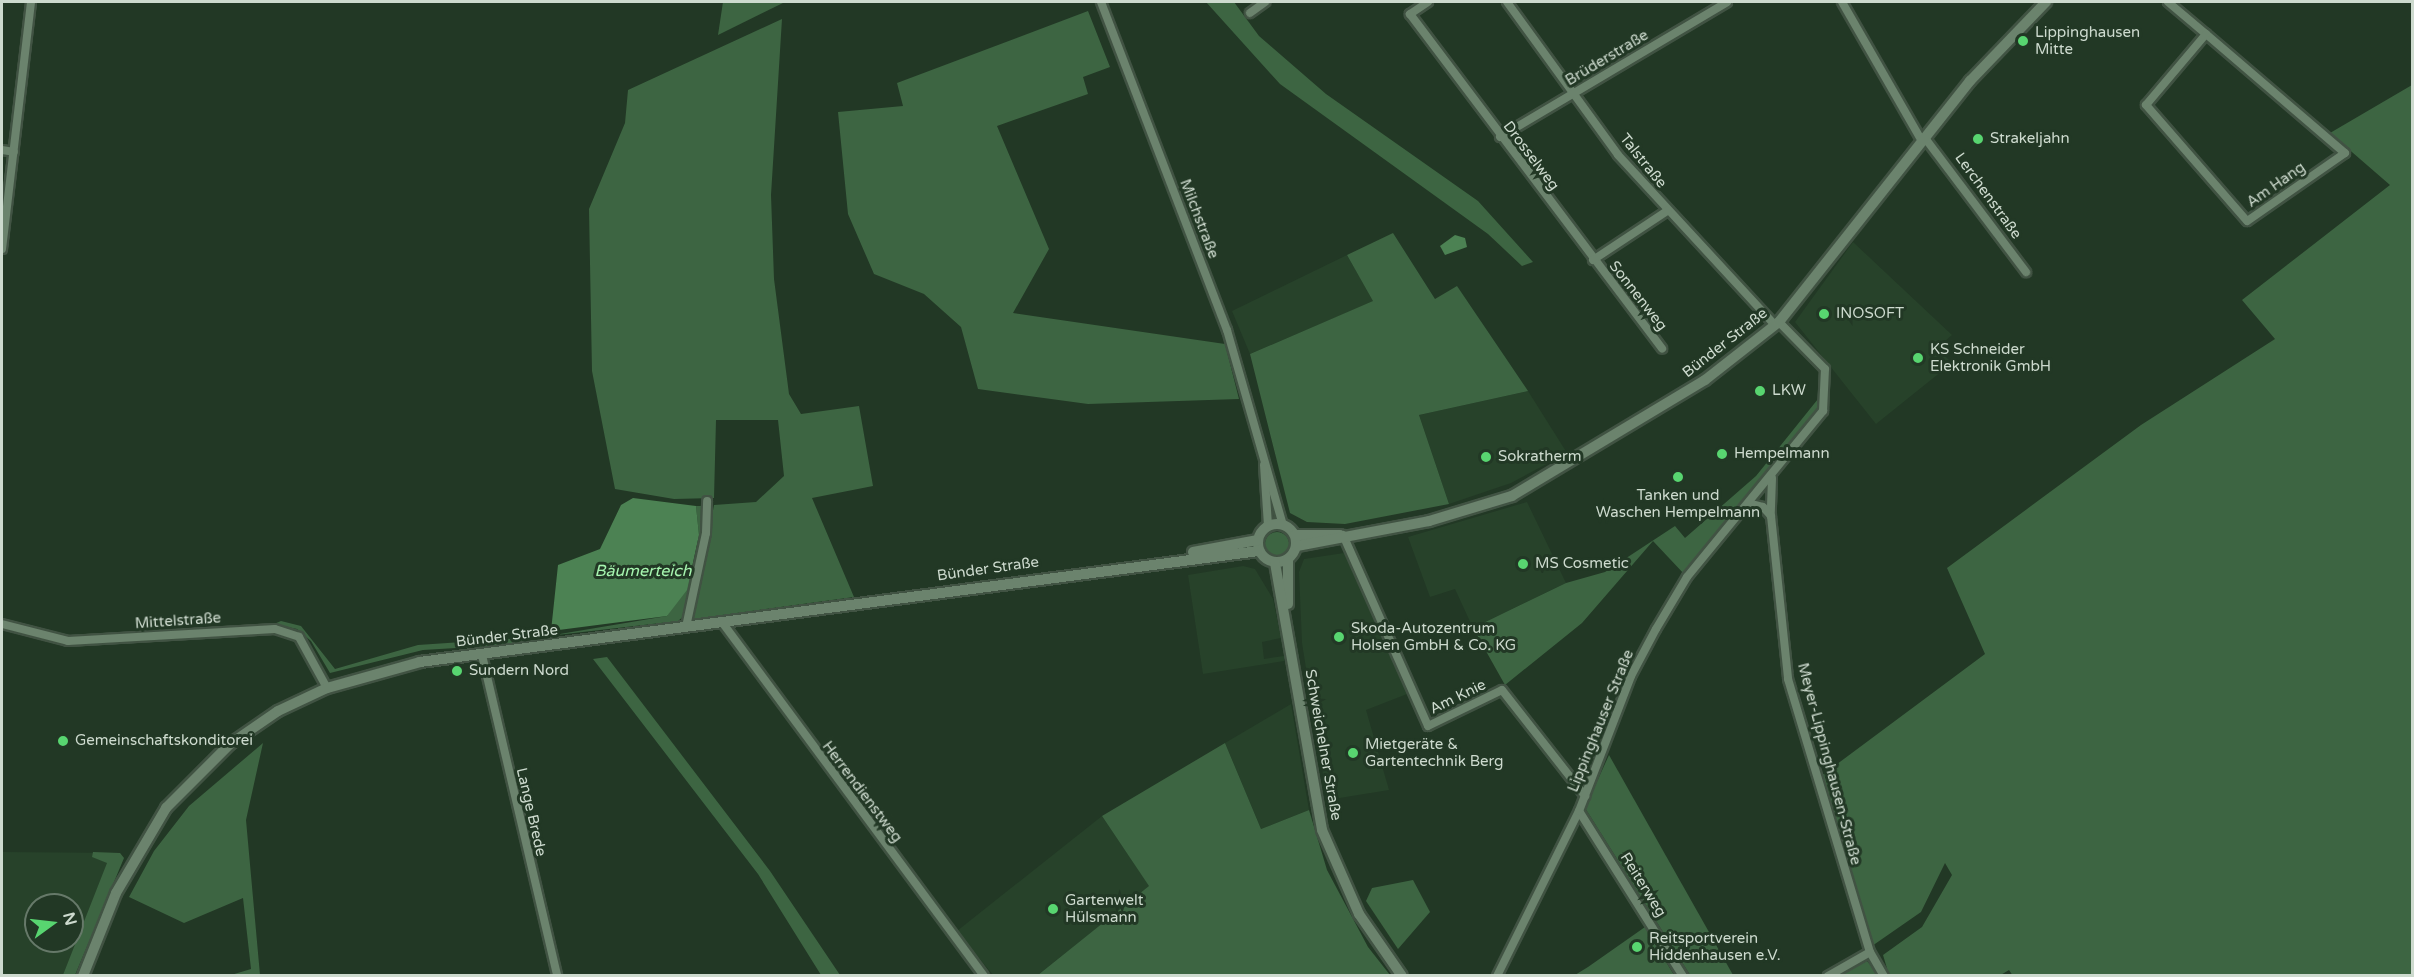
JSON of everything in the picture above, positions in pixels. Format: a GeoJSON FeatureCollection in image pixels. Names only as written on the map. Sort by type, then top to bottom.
{"type":"FeatureCollection","features":[{"type":"Feature","properties":{"kind":"main road","name":"Bünder Straße"},"geometry":{"type":"LineString","coordinates":[[1296,541],[1429,521],[1512,496],[1705,380],[1777,323],[1924,139],[2046,2]]}},
{"type":"Feature","properties":{"kind":"main road"},"geometry":{"type":"LineString","coordinates":[[1283,525],[1296,541],[1288,560],[1275,563],[1259,545],[1268,526],[1283,525]]}},
{"type":"Feature","properties":{"kind":"main road","name":"Bünder Straße"},"geometry":{"type":"LineString","coordinates":[[83,975],[120,884],[166,808],[230,744],[327,688],[403,665],[1080,572],[1259,545]]}},
{"type":"Feature","properties":{"kind":"main road","name":"Schweichelner Straße"},"geometry":{"type":"LineString","coordinates":[[1288,560],[1290,644]]}},
{"type":"Feature","properties":{"kind":"main road","name":"Schweichelner Straße"},"geometry":{"type":"LineString","coordinates":[[1275,563],[1322,830],[1355,906],[1402,975]]}},
{"type":"Feature","properties":{"kind":"street"},"geometry":{"type":"LineString","coordinates":[[2,249],[31,2]]}},
{"type":"Feature","properties":{"kind":"street","name":"Milchstraße"},"geometry":{"type":"LineString","coordinates":[[1101,2],[1227,330],[1263,448],[1283,525]]}},
{"type":"Feature","properties":{"kind":"street"},"geometry":{"type":"LineString","coordinates":[[1250,12],[1265,2]]}},
{"type":"Feature","properties":{"kind":"street","name":"Drosselweg"},"geometry":{"type":"LineString","coordinates":[[1428,2],[1410,14],[1593,260]]}},
{"type":"Feature","properties":{"kind":"street","name":"Talstraße"},"geometry":{"type":"LineString","coordinates":[[1507,2],[1576,92],[1618,154],[1667,211],[1777,323]]}},
{"type":"Feature","properties":{"kind":"street","name":"Brüderstraße"},"geometry":{"type":"LineString","coordinates":[[1500,137],[1727,2]]}},
{"type":"Feature","properties":{"kind":"street","name":"Lerchenstraße"},"geometry":{"type":"LineString","coordinates":[[1842,2],[1924,139],[2026,272]]}},
{"type":"Feature","properties":{"kind":"street","name":"Am Hang"},"geometry":{"type":"LineString","coordinates":[[2168,2],[2206,34],[2344,153],[2247,221],[2146,105],[2206,34]]}},
{"type":"Feature","properties":{"kind":"street"},"geometry":{"type":"LineString","coordinates":[[2,150],[14,152]]}},
{"type":"Feature","properties":{"kind":"street"},"geometry":{"type":"LineString","coordinates":[[1593,260],[1667,211]]}},
{"type":"Feature","properties":{"kind":"street","name":"Sonnenweg"},"geometry":{"type":"LineString","coordinates":[[1593,260],[1662,349]]}},
{"type":"Feature","properties":{"kind":"street","name":"Lippinghauser Straße"},"geometry":{"type":"LineString","coordinates":[[1497,975],[1579,811],[1631,676],[1656,629],[1687,577],[1817,424],[1827,395],[1821,362],[1777,323]]}},
{"type":"Feature","properties":{"kind":"street","name":"Milchstraße"},"geometry":{"type":"LineString","coordinates":[[1263,448],[1268,526]]}},
{"type":"Feature","properties":{"kind":"street","name":"Meyer-Lippinghausen-Straße"},"geometry":{"type":"LineString","coordinates":[[1772,478],[1771,516],[1788,679],[1870,952],[1884,975]]}},
{"type":"Feature","properties":{"kind":"street"},"geometry":{"type":"LineString","coordinates":[[686,627],[706,533],[706,501]]}},
{"type":"Feature","properties":{"kind":"street"},"geometry":{"type":"LineString","coordinates":[[1751,504],[1771,516]]}},
{"type":"Feature","properties":{"kind":"street","name":"Am Knie"},"geometry":{"type":"LineString","coordinates":[[1343,535],[1428,726],[1502,690],[1585,796]]}},
{"type":"Feature","properties":{"kind":"street","name":"Herrendienstweg"},"geometry":{"type":"LineString","coordinates":[[722,622],[984,975]]}},
{"type":"Feature","properties":{"kind":"street","name":"Mittelstraße"},"geometry":{"type":"LineString","coordinates":[[2,624],[68,641],[275,629],[299,637],[327,688]]}},
{"type":"Feature","properties":{"kind":"street","name":"Lange Brede"},"geometry":{"type":"LineString","coordinates":[[482,655],[557,975]]}},
{"type":"Feature","properties":{"kind":"street","name":"Reiterweg"},"geometry":{"type":"LineString","coordinates":[[1579,811],[1683,975]]}},
{"type":"Feature","properties":{"kind":"street"},"geometry":{"type":"LineString","coordinates":[[1828,975],[1870,952]]}},
{"type":"Feature","properties":{"kind":"shaded area"},"geometry":{"type":"Polygon","coordinates":[[[723,2],[785,2],[718,35],[723,2]]]}},
{"type":"Feature","properties":{"kind":"shaded area"},"geometry":{"type":"Polygon","coordinates":[[[1206,2],[1234,2],[1259,36],[1326,94],[1478,201],[1533,262],[1522,266],[1488,234],[1280,84],[1206,2]]]}},
{"type":"Feature","properties":{"kind":"shaded area"},"geometry":{"type":"Polygon","coordinates":[[[1088,11],[1110,67],[1083,77],[1088,94],[997,126],[1049,249],[1013,313],[1225,344],[1239,399],[1088,404],[978,389],[961,327],[924,294],[874,274],[848,214],[838,112],[903,106],[897,83],[1088,11]]]}},
{"type":"Feature","properties":{"kind":"shaded area"},"geometry":{"type":"Polygon","coordinates":[[[782,19],[771,195],[774,279],[789,394],[801,414],[859,406],[873,486],[812,498],[854,597],[693,619],[714,505],[756,502],[784,476],[778,420],[716,420],[714,498],[674,499],[615,489],[592,371],[589,209],[625,123],[628,90],[782,19]]]}},
{"type":"Feature","properties":{"kind":"shaded area"},"geometry":{"type":"Polygon","coordinates":[[[2412,85],[2412,975],[2013,976],[2009,970],[1999,976],[1889,975],[1883,955],[1922,927],[1952,875],[1945,863],[1921,912],[1872,946],[1821,776],[1985,654],[1947,568],[2141,425],[2275,339],[2242,300],[2390,185],[2330,133],[2412,85]]]}},
{"type":"Feature","properties":{"kind":"shaded area"},"geometry":{"type":"Polygon","coordinates":[[[1393,233],[1435,299],[1457,286],[1528,391],[1419,415],[1449,504],[1345,524],[1307,522],[1290,513],[1250,354],[1373,301],[1347,255],[1393,233]]]}},
{"type":"Feature","properties":{"kind":"shaded area"},"geometry":{"type":"Polygon","coordinates":[[[1853,242],[1952,335],[1937,348],[1952,363],[1876,424],[1795,322],[1853,242]]]}},
{"type":"Feature","properties":{"kind":"shaded area"},"geometry":{"type":"Polygon","coordinates":[[[1347,255],[1374,301],[1250,354],[1232,311],[1347,255]]]}},
{"type":"Feature","properties":{"kind":"shaded area"},"geometry":{"type":"Polygon","coordinates":[[[1528,391],[1567,453],[1511,483],[1449,504],[1419,415],[1528,391]]]}},
{"type":"Feature","properties":{"kind":"shaded area"},"geometry":{"type":"Polygon","coordinates":[[[1822,394],[1811,426],[1685,575],[1653,541],[1582,623],[1505,685],[1473,628],[1566,583],[1605,572],[1675,526],[1685,538],[1756,476],[1822,394]]]}},
{"type":"Feature","properties":{"kind":"shaded area"},"geometry":{"type":"Polygon","coordinates":[[[1527,502],[1566,583],[1473,628],[1455,589],[1430,597],[1408,537],[1527,502]]]}},
{"type":"Feature","properties":{"kind":"shaded area"},"geometry":{"type":"Polygon","coordinates":[[[696,506],[703,506],[703,535],[684,616],[678,621],[548,636],[667,616],[693,571],[699,535],[696,506]]]}},
{"type":"Feature","properties":{"kind":"shaded area"},"geometry":{"type":"Polygon","coordinates":[[[1277,532],[1285,536],[1289,544],[1285,552],[1277,556],[1269,552],[1265,544],[1269,536],[1277,532]]]}},
{"type":"Feature","properties":{"kind":"shaded area"},"geometry":{"type":"Polygon","coordinates":[[[1344,553],[1407,694],[1366,710],[1389,790],[1327,800],[1302,643],[1299,572],[1304,559],[1344,553]]]}},
{"type":"Feature","properties":{"kind":"shaded area"},"geometry":{"type":"Polygon","coordinates":[[[1243,566],[1255,569],[1273,599],[1281,638],[1262,642],[1264,659],[1284,656],[1284,661],[1203,674],[1188,575],[1243,566]]]}},
{"type":"Feature","properties":{"kind":"shaded area"},"geometry":{"type":"Polygon","coordinates":[[[281,621],[301,626],[335,669],[418,645],[522,638],[523,644],[423,650],[330,673],[311,641],[297,629],[274,624],[281,621]]]}},
{"type":"Feature","properties":{"kind":"shaded area"},"geometry":{"type":"Polygon","coordinates":[[[607,657],[770,871],[840,975],[821,975],[758,874],[593,659],[607,657]]]}},
{"type":"Feature","properties":{"kind":"shaded area"},"geometry":{"type":"Polygon","coordinates":[[[1291,704],[1309,810],[1261,829],[1225,743],[1291,704]]]}},
{"type":"Feature","properties":{"kind":"shaded area"},"geometry":{"type":"Polygon","coordinates":[[[263,743],[246,820],[260,975],[231,975],[251,969],[243,898],[184,923],[129,897],[154,851],[189,806],[263,743]]]}},
{"type":"Feature","properties":{"kind":"shaded area"},"geometry":{"type":"Polygon","coordinates":[[[1225,743],[1261,829],[1309,810],[1327,870],[1368,947],[1390,975],[1038,975],[1149,886],[1102,816],[1225,743]]]}},
{"type":"Feature","properties":{"kind":"shaded area"},"geometry":{"type":"Polygon","coordinates":[[[1609,755],[1733,975],[1690,975],[1585,808],[1609,755]]]}},
{"type":"Feature","properties":{"kind":"shaded area","name":"Gartenwelt Hülsmann"},"geometry":{"type":"Polygon","coordinates":[[[1102,816],[1150,886],[1038,975],[993,975],[957,931],[1102,816]]]}},
{"type":"Feature","properties":{"kind":"shaded area"},"geometry":{"type":"Polygon","coordinates":[[[2,852],[120,853],[124,858],[75,975],[2,976],[2,852]]]}},
{"type":"Feature","properties":{"kind":"shaded area"},"geometry":{"type":"Polygon","coordinates":[[[93,852],[120,853],[124,858],[75,975],[63,975],[72,953],[84,953],[84,922],[107,863],[92,857],[93,852]]]}},
{"type":"Feature","properties":{"kind":"shaded area"},"geometry":{"type":"Polygon","coordinates":[[[1413,880],[1430,912],[1398,949],[1366,901],[1372,888],[1413,880]]]}},
{"type":"Feature","properties":{"kind":"shaded area","name":"Reitsportverein Hiddenhausen e.V."},"geometry":{"type":"Polygon","coordinates":[[[1645,927],[1674,975],[1575,975],[1588,967],[1645,927]]]}},
{"type":"Feature","properties":{"kind":"shaded area"},"geometry":{"type":"Polygon","coordinates":[[[1867,961],[1879,975],[1839,975],[1867,961]]]}},
{"type":"Feature","properties":{"kind":"water"},"geometry":{"type":"Polygon","coordinates":[[[1455,235],[1465,238],[1467,247],[1445,255],[1440,246],[1455,235]]]}},
{"type":"Feature","properties":{"kind":"water","name":"Bäumerteich"},"geometry":{"type":"Polygon","coordinates":[[[633,498],[696,506],[699,535],[687,590],[667,616],[551,631],[558,565],[600,549],[621,505],[633,498]]]}},
{"type":"Feature","properties":{"kind":"place","name":"Lippinghausen Mitte"},"geometry":{"type":"Point","coordinates":[2023,41]}},
{"type":"Feature","properties":{"kind":"place","name":"Strakeljahn"},"geometry":{"type":"Point","coordinates":[1978,139]}},
{"type":"Feature","properties":{"kind":"place","name":"INOSOFT"},"geometry":{"type":"Point","coordinates":[1824,314]}},
{"type":"Feature","properties":{"kind":"place","name":"KS Schneider Elektronik GmbH"},"geometry":{"type":"Point","coordinates":[1918,358]}},
{"type":"Feature","properties":{"kind":"place","name":"LKW"},"geometry":{"type":"Point","coordinates":[1760,391]}},
{"type":"Feature","properties":{"kind":"place","name":"Hempelmann"},"geometry":{"type":"Point","coordinates":[1722,454]}},
{"type":"Feature","properties":{"kind":"place","name":"Sokratherm"},"geometry":{"type":"Point","coordinates":[1486,457]}},
{"type":"Feature","properties":{"kind":"place","name":"Tanken und Waschen Hempelmann"},"geometry":{"type":"Point","coordinates":[1678,477]}},
{"type":"Feature","properties":{"kind":"place","name":"MS Cosmetic"},"geometry":{"type":"Point","coordinates":[1523,564]}},
{"type":"Feature","properties":{"kind":"place","name":"Skoda-Autozentrum Holsen GmbH & Co. KG"},"geometry":{"type":"Point","coordinates":[1339,637]}},
{"type":"Feature","properties":{"kind":"place","name":"Sundern Nord"},"geometry":{"type":"Point","coordinates":[457,671]}},
{"type":"Feature","properties":{"kind":"place","name":"Gemeinschaftskonditorei"},"geometry":{"type":"Point","coordinates":[63,741]}},
{"type":"Feature","properties":{"kind":"place","name":"Mietgeräte & Gartentechnik Berg"},"geometry":{"type":"Point","coordinates":[1353,753]}},
{"type":"Feature","properties":{"kind":"place","name":"Gartenwelt Hülsmann"},"geometry":{"type":"Point","coordinates":[1053,909]}},
{"type":"Feature","properties":{"kind":"place","name":"Reitsportverein Hiddenhausen e.V."},"geometry":{"type":"Point","coordinates":[1637,947]}}]}
